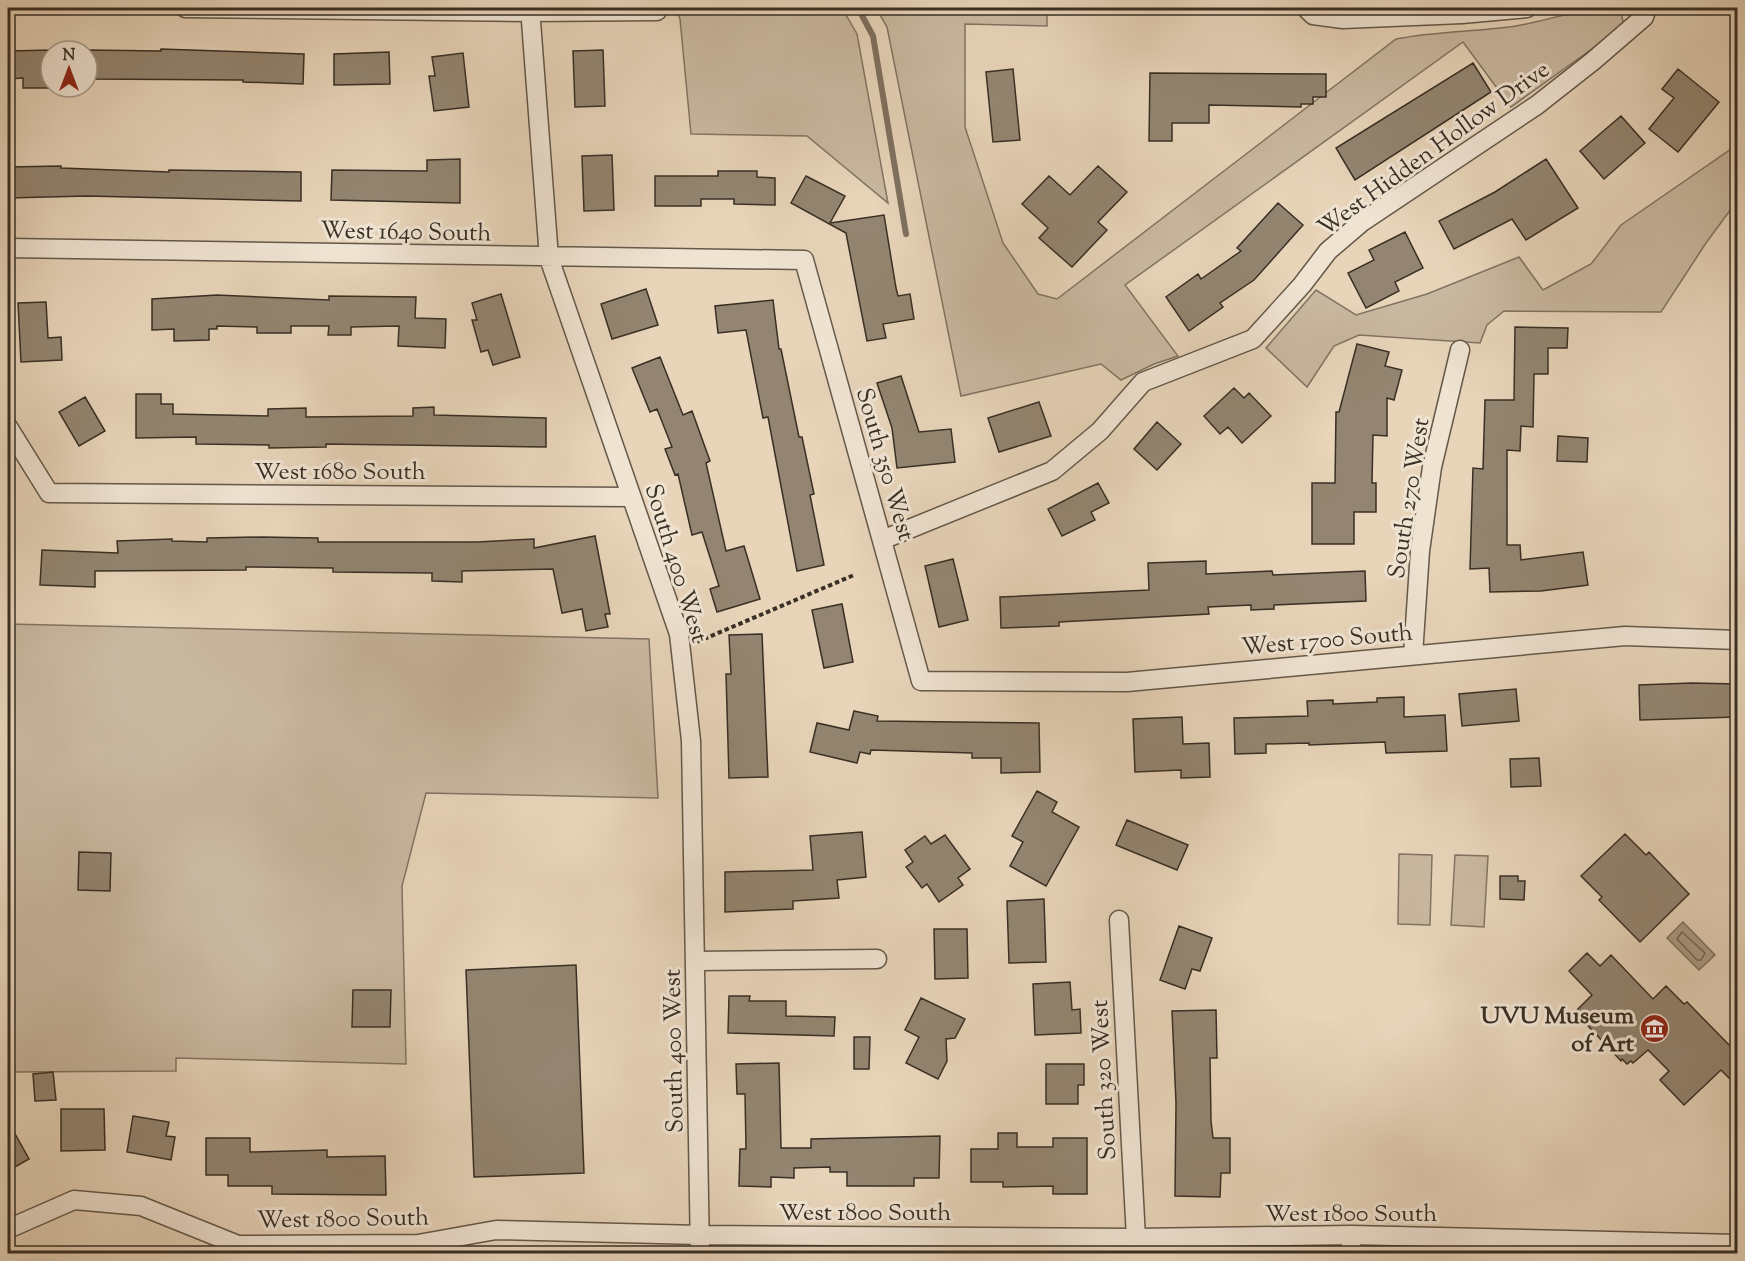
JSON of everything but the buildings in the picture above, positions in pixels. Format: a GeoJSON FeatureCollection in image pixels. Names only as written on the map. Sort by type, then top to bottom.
{"type":"FeatureCollection","features":[{"type":"Feature","properties":{"kind":"street"},"geometry":{"type":"LineString","coordinates":[[184,8],[657,11]]}},
{"type":"Feature","properties":{"kind":"street"},"geometry":{"type":"LineString","coordinates":[[1310,11],[1343,19],[1462,14],[1527,8]]}},
{"type":"Feature","properties":{"kind":"street","name":"West Hidden Hollow Drive"},"geometry":{"type":"LineString","coordinates":[[882,540],[1052,471],[1100,431],[1143,382],[1253,339],[1302,285],[1328,250],[1362,222],[1537,105],[1644,17],[1647,8]]}},
{"type":"Feature","properties":{"kind":"street","name":"South 400 West"},"geometry":{"type":"LineString","coordinates":[[530,10],[549,258],[679,634],[691,741],[700,1244]]}},
{"type":"Feature","properties":{"kind":"street","name":"West 1640 South"},"geometry":{"type":"LineString","coordinates":[[8,248],[549,258],[804,260]]}},
{"type":"Feature","properties":{"kind":"street","name":"South 350 West"},"geometry":{"type":"LineString","coordinates":[[804,260],[921,681]]}},
{"type":"Feature","properties":{"kind":"street","name":"South 270 West"},"geometry":{"type":"LineString","coordinates":[[1413,655],[1420,551],[1432,467],[1460,350]]}},
{"type":"Feature","properties":{"kind":"street","name":"West 1680 South"},"geometry":{"type":"LineString","coordinates":[[8,427],[49,493],[631,497]]}},
{"type":"Feature","properties":{"kind":"street","name":"West 1700 South"},"geometry":{"type":"LineString","coordinates":[[921,681],[1127,682],[1625,636],[1737,640]]}},
{"type":"Feature","properties":{"kind":"street","name":"South 320 West"},"geometry":{"type":"LineString","coordinates":[[1119,920],[1136,1238]]}},
{"type":"Feature","properties":{"kind":"street"},"geometry":{"type":"LineString","coordinates":[[696,961],[877,959]]}},
{"type":"Feature","properties":{"kind":"street","name":"West 1800 South"},"geometry":{"type":"LineString","coordinates":[[8,1229],[74,1200],[141,1206],[238,1245],[418,1244],[496,1230],[700,1244],[1136,1238],[1612,1248],[1737,1244]]}},
{"type":"Feature","properties":{"kind":"path"},"geometry":{"type":"LineString","coordinates":[[696,642],[854,575]]}},
{"type":"Feature","properties":{"kind":"shaded area"},"geometry":{"type":"Polygon","coordinates":[[[676,8],[842,8],[857,34],[888,203],[807,136],[691,134],[680,19],[676,8]]]}},
{"type":"Feature","properties":{"kind":"shaded area"},"geometry":{"type":"Polygon","coordinates":[[[876,8],[1047,8],[1047,26],[965,24],[965,127],[1003,243],[1038,294],[1057,299],[1396,39],[1516,26],[1581,11],[1607,8],[1620,8],[1624,26],[1511,107],[1463,42],[1125,285],[1178,356],[1154,364],[1121,380],[1101,364],[961,396],[887,27],[876,8]]]}},
{"type":"Feature","properties":{"kind":"shaded area"},"geometry":{"type":"Polygon","coordinates":[[[1737,145],[1737,201],[1706,243],[1661,312],[1504,311],[1487,325],[1480,343],[1359,335],[1334,346],[1307,387],[1266,348],[1316,290],[1356,315],[1427,294],[1519,257],[1543,290],[1591,264],[1621,225],[1737,145]]]}},
{"type":"Feature","properties":{"kind":"shaded area"},"geometry":{"type":"Polygon","coordinates":[[[8,624],[649,639],[658,798],[426,793],[402,886],[406,1064],[176,1058],[176,1071],[8,1072],[8,624]]]}},
{"type":"Feature","properties":{"kind":"shaded area"},"geometry":{"type":"Polygon","coordinates":[[[1399,854],[1432,855],[1430,925],[1398,924],[1399,854]]]}},
{"type":"Feature","properties":{"kind":"shaded area"},"geometry":{"type":"Polygon","coordinates":[[[1455,855],[1488,856],[1484,927],[1451,925],[1455,855]]]}},
{"type":"Feature","properties":{"kind":"water"},"geometry":{"type":"Polygon","coordinates":[[[1683,922],[1715,955],[1699,970],[1667,938],[1683,922]]]}},
{"type":"Feature","properties":{"kind":"waterway"},"geometry":{"type":"LineString","coordinates":[[858,8],[873,36],[906,234]]}},
{"type":"Feature","properties":{"kind":"place","name":"UVU Museum of Art"},"geometry":{"type":"Point","coordinates":[1655,1029]}}]}
